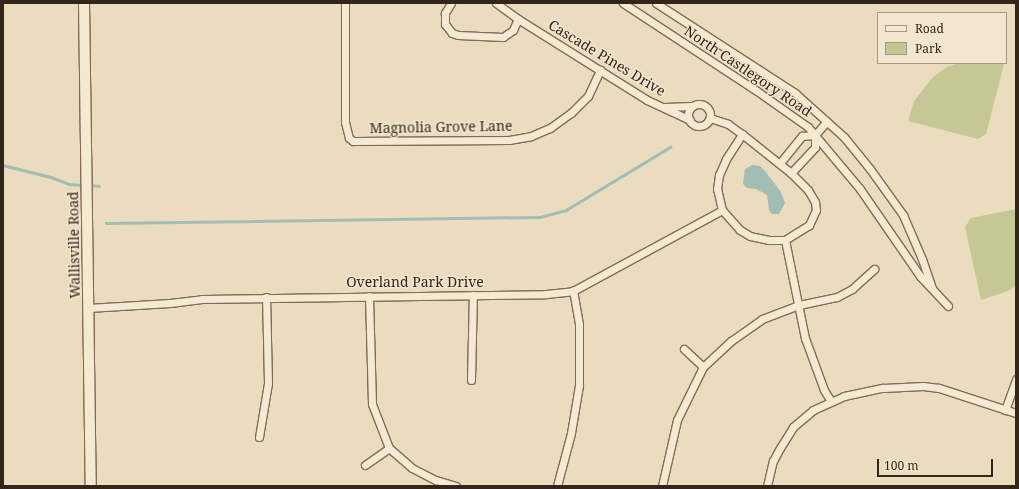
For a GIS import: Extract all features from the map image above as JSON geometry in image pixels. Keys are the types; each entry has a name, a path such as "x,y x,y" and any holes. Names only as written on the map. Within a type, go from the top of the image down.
{"main road":[{"name":"Wallisville Road","path":"84,3 91,486"}],"street":[{"name":"Magnolia Grove Lane","path":"345,3 345,122 349,138 353,141 483,141 509,140 531,136 550,128 571,113 588,96 600,70"},
{"path":"451,3 445,13 445,24 452,33 458,35 503,37 513,30 518,19"},
{"name":"Cascade Pines Drive","path":"496,3 518,19 647,100 690,120"},
{"name":"North Castlegory Road","path":"623,3 758,91 808,127 860,189 920,276 948,306"},
{"name":"North Castlegory Road","path":"656,3 795,93 844,137 870,169 903,215 922,259 933,290"},
{"path":"699,104 705,105 710,111 710,118 706,123 700,126 690,120 689,112 692,106 699,104"},
{"name":"Cascade Pines Drive","path":"664,108 692,106"},
{"path":"710,118 728,124 742,134 780,163 812,196 815,202 816,210 810,225 785,240 769,240 750,236 740,230 722,210 718,189 719,175 726,159 742,134"},
{"path":"791,173 815,147 815,135 827,122"},
{"path":"780,163 802,136 815,135"},
{"name":"Overland Park Drive","path":"88,308 170,303 202,299 546,294 573,291 722,210"},
{"path":"785,240 805,338 824,390 831,401"},
{"path":"662,486 677,420 703,367 730,341 762,319 799,305 837,297 852,289 874,269"},
{"path":"557,486 571,433 579,385 579,324 573,291"},
{"path":"471,380 473,295"},
{"path":"369,296 372,404 389,448 412,468 436,480 456,486"},
{"path":"259,437 268,383 266,297"},
{"path":"684,350 703,367"},
{"path":"1005,410 1016,379"},
{"path":"767,486 773,461 793,427 813,410 844,396 883,388 923,386 938,388 1016,413"},
{"path":"365,466 389,448"}],"green space":[{"path":"957,64 1004,64 986,134 978,139 908,121 914,101 933,77 947,67"},
{"path":"1016,209 1016,286 1008,291 981,300 965,227 971,218"}],"shaded area":[{"path":"752,165 760,166 781,192 785,203 779,214 772,214 769,210 767,195 756,189 747,188 743,184 745,169"}],"waterway":[{"path":"106,223 540,217 566,210 670,147"},
{"path":"3,165 51,177 69,184 85,185"},
{"path":"90,185 99,186"}]}
